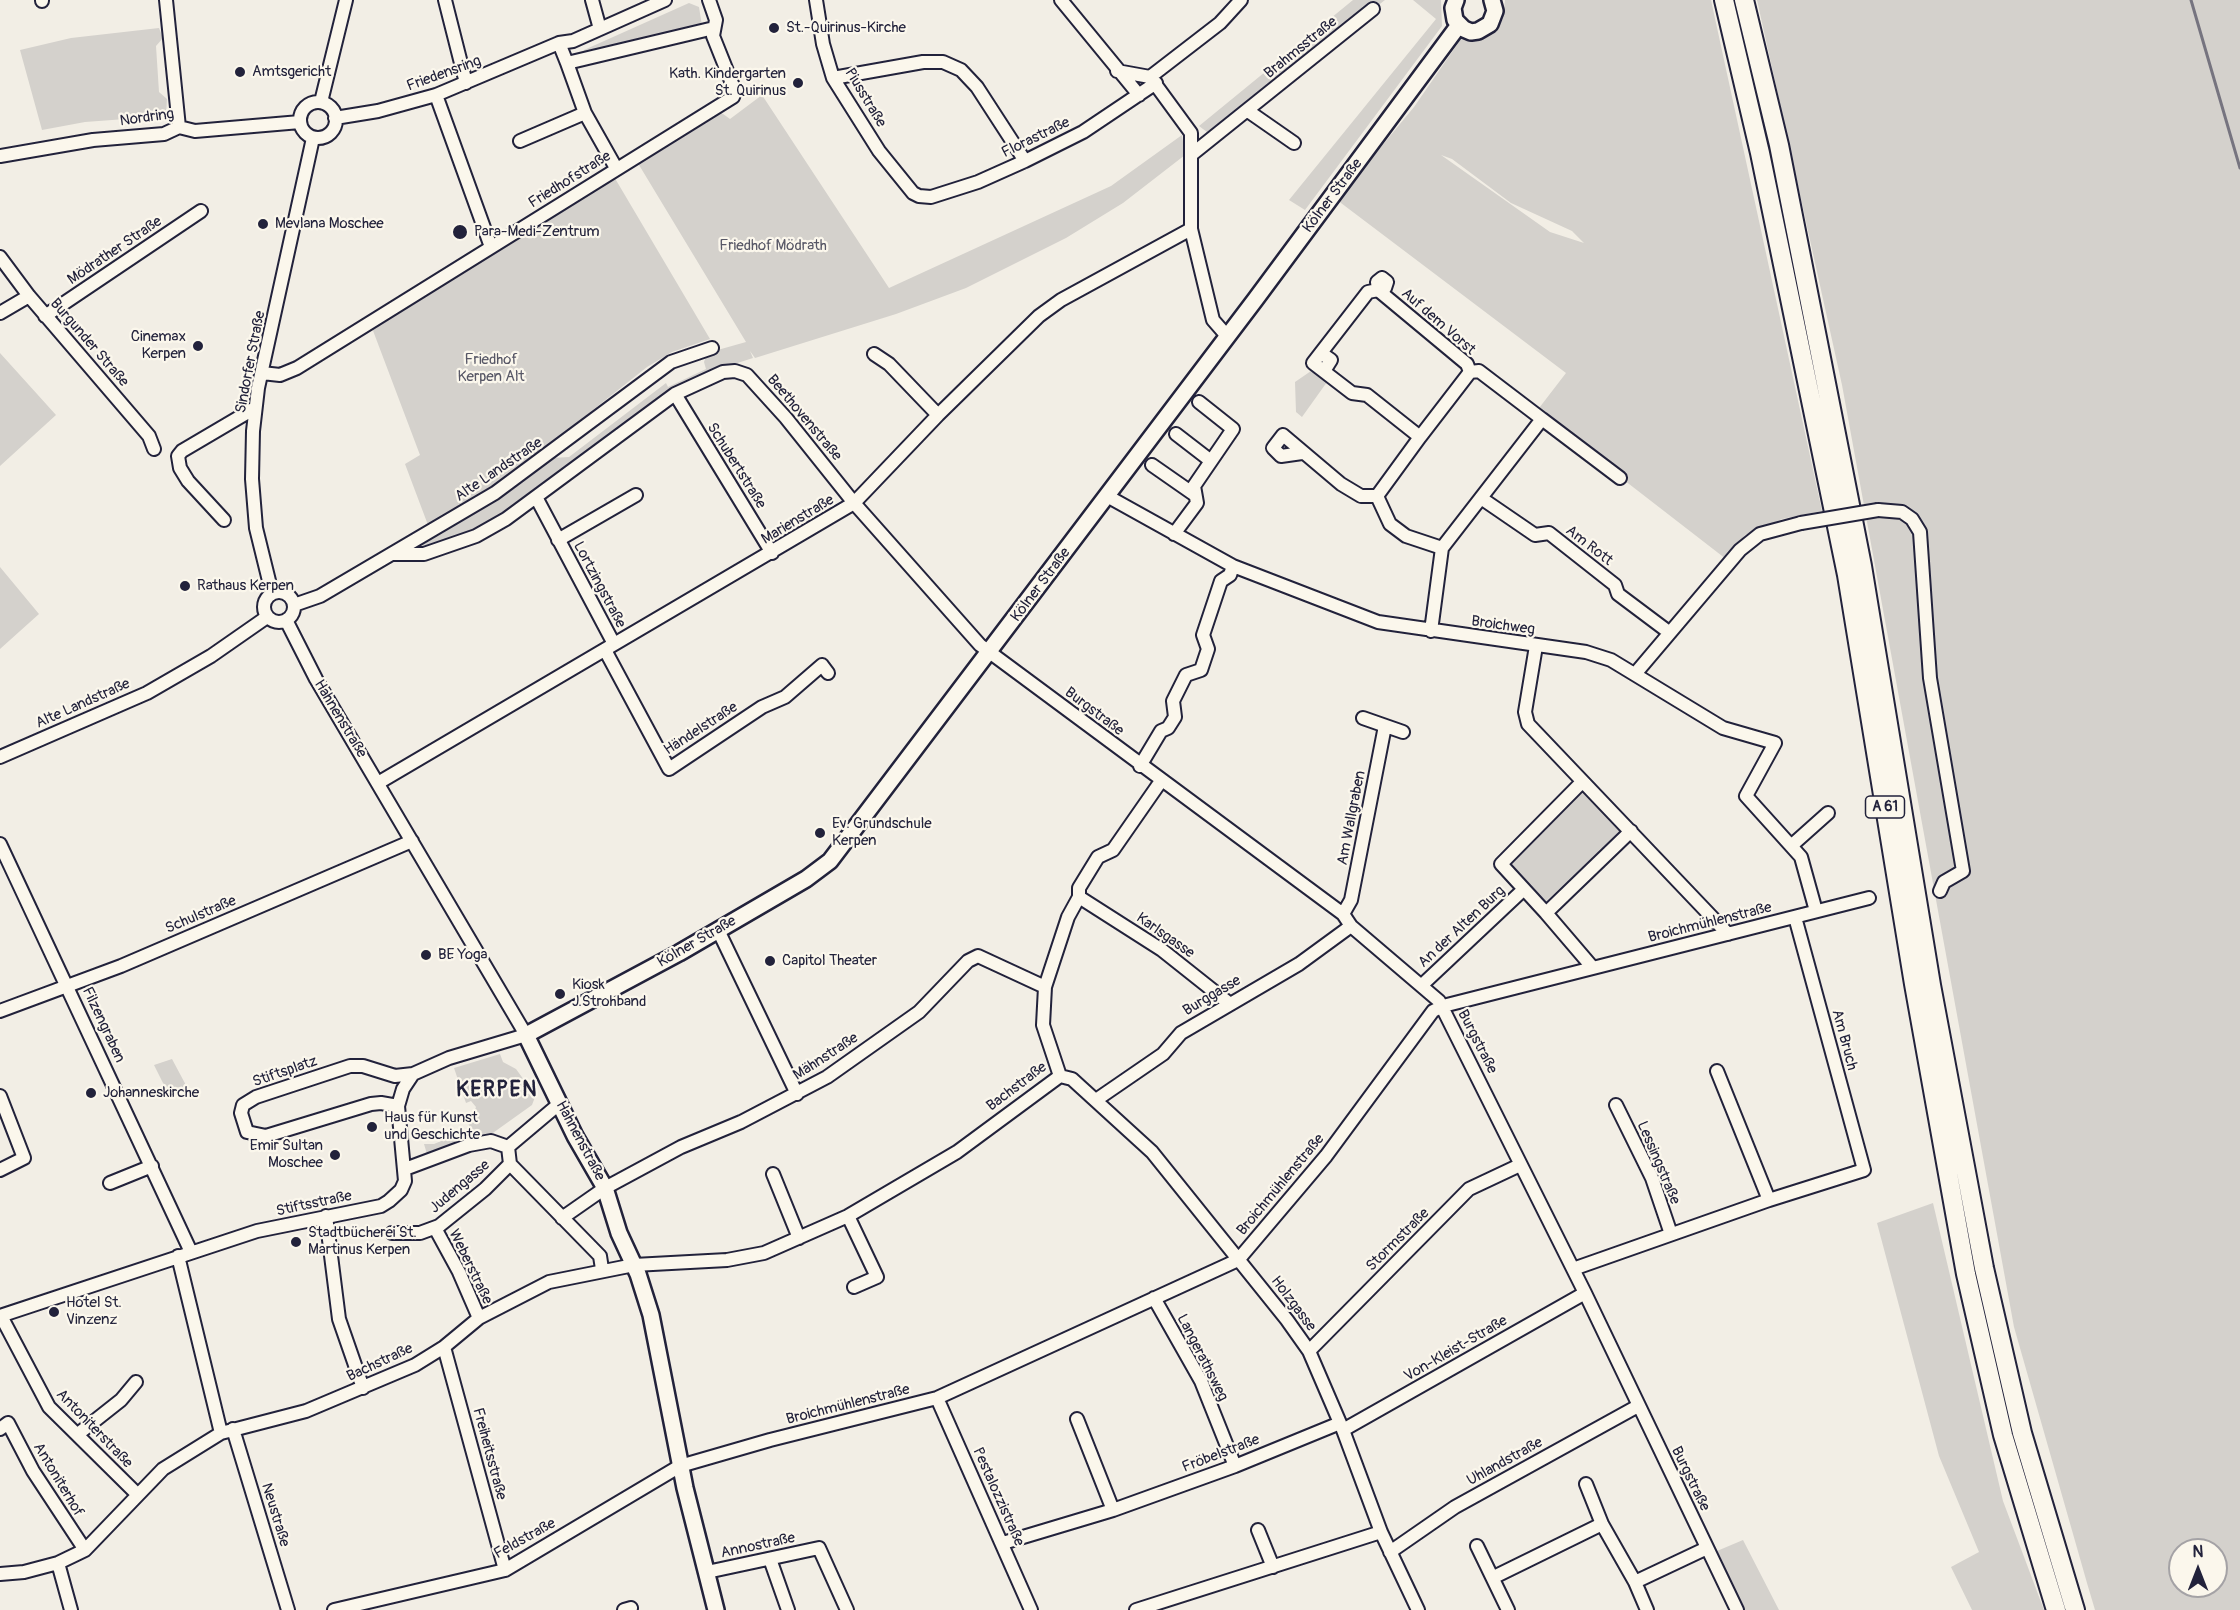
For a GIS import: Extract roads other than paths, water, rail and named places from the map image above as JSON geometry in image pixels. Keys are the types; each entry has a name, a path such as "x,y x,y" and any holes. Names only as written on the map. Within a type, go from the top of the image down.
{"highway":[{"name":"A 61","path":"1724,0 1760,153 1847,575 1916,996 1966,1274 2003,1435 2056,1610"},
{"name":"A 61","path":"1744,0 1779,145 1862,566 1932,985 1984,1268 2022,1434 2074,1610"}],"main road":[{"path":"1456,0 1453,14 1459,25 1471,32 1485,29 1494,18 1492,0"},
{"name":"Kölner Straße","path":"526,1035 718,930 806,879 830,861 875,805 939,714 990,651 1107,496 1459,25"},
{"name":"Hahnenstraße","path":"526,1035 559,1104 604,1188 651,1314 680,1466 716,1610"}],"street":[{"path":"166,0 179,127"},
{"path":"321,102 346,0"},
{"path":"445,0 466,83"},
{"path":"592,0 600,29"},
{"name":"Friedensring","path":"335,118 378,111 436,95 559,43 600,29 665,0"},
{"path":"567,63 714,28 716,20 709,0"},
{"name":"Piusstraße","path":"816,0 823,44 833,78 879,151 913,193 919,196"},
{"path":"1061,0 1139,95"},
{"name":"Florastraße","path":"919,196 931,197 978,182 1083,132 1139,95 1153,80 1220,23 1241,0"},
{"name":"Brahmsstraße","path":"1191,155 1373,9"},
{"name":"Friedhofstraße","path":"261,373 280,375 297,368 733,97 735,90 717,46 714,28"},
{"path":"559,43 585,113 616,168"},
{"path":"833,78 923,62 952,66 961,70 977,87 1025,161"},
{"path":"1117,71 1153,80 1191,133 1191,230 1213,320 1227,336"},
{"path":"436,95 491,247"},
{"path":"321,102 333,110 335,118 334,128 325,137 313,138 307,135 300,122 302,111 310,104 321,102"},
{"path":"1248,111 1294,143"},
{"path":"520,141 585,113"},
{"name":"Nordring","path":"0,156 93,140 164,134 179,127 195,131 300,122"},
{"name":"Sindorfer Straße","path":"272,593 264,569 254,504 252,460 255,408 313,138"},
{"name":"Mödrather Straße","path":"45,316 201,211"},
{"name":"Marienstraße","path":"378,783 854,503 938,415 1039,316 1061,300 1191,230"},
{"name":"Burgunder Straße","path":"0,257 45,316 149,436 154,449"},
{"name":"Auf dem Vorst","path":"1377,496 1470,372 1467,364 1378,290 1368,292 1313,363 1352,393 1367,395 1420,437"},
{"path":"0,313 29,296"},
{"name":"Alte Landstraße","path":"294,605 320,596 393,555 535,465 671,362 712,348"},
{"path":"874,354 889,364 938,415"},
{"name":"Beethovenstraße","path":"393,555 424,555 476,536 536,498 675,394 723,372 735,371 747,375 786,418 854,503 966,629 990,651"},
{"path":"1470,372 1479,372 1620,478"},
{"name":"Schubertstraße","path":"675,394 772,553"},
{"path":"1174,534 1197,503 1194,486 1233,429 1199,402"},
{"path":"224,520 188,481 180,468 178,456 182,451 255,408"},
{"path":"1431,631 1442,548 1542,419"},
{"path":"1176,434 1212,460"},
{"path":"1302,453 1341,484 1361,496 1377,496 1390,524 1407,536 1442,548"},
{"path":"1152,465 1195,495"},
{"name":"Lortzingstraße","path":"558,540 636,495"},
{"name":"Broichweg","path":"1107,496 1233,566 1378,622 1586,652 1611,660 1724,728 1775,743 1746,796 1801,857 1816,911"},
{"name":"Lortzingstraße","path":"536,498 609,647"},
{"name":"Am Rott","path":"1481,498 1534,535 1549,533 1615,585 1618,594 1670,633"},
{"path":"1635,674 1740,550 1760,534 1801,523 1878,510 1902,512 1911,519 1920,532 1930,678 1963,871 1944,882 1940,891"},
{"path":"1140,766 1161,731 1168,728 1175,717 1173,701 1186,675 1201,670 1208,649 1203,635 1221,581 1230,575 1233,566"},
{"path":"272,593 286,593 294,605 292,614 286,620 274,621 267,617 264,603 272,593"},
{"name":"Alte Landstraße","path":"0,757 147,693 211,656 267,617"},
{"name":"Hahnenstraße","path":"286,620 316,679 526,1035"},
{"path":"1536,646 1525,712 1528,724 1728,934"},
{"name":"Händelstraße","path":"609,647 669,769 762,707 785,697 822,665 828,673"},
{"name":"Burgstraße","path":"990,651 1140,766 1343,914 1351,926 1422,985 1443,1006 1585,1293 1737,1610"},
{"path":"1364,718 1403,732"},
{"name":"Am Wallgraben","path":"1343,914 1351,900 1385,726"},
{"name":"Bachstraße","path":"0,1574 24,1572 58,1563 85,1550 163,1469 227,1432 306,1411 415,1365 444,1347 479,1318 549,1282 602,1269 727,1260 764,1253 848,1216 957,1152 1060,1076 1043,1024 1045,987 1068,917 1079,897 1079,888 1098,857 1113,850 1161,781"},
{"name":"An der Alten Burg","path":"1582,782 1501,864 1593,968"},
{"path":"1791,846 1828,813"},
{"path":"1546,914 1631,831"},
{"name":"Schulstraße","path":"0,1011 121,966 412,841"},
{"name":"Filzengraben","path":"0,844 68,985 191,1252"},
{"name":"An der Alten Burg","path":"1422,985 1523,890"},
{"name":"Karlsgasse","path":"1079,897 1162,950 1230,1004"},
{"name":"Broichmühlenstraße","path":"680,1466 770,1440 937,1398 1238,1260 1326,1156 1432,1011 1443,1006 1869,898"},
{"name":"Am Bruch","path":"1769,1200 1864,1170 1795,917"},
{"name":"Burggasse","path":"1096,1100 1163,1054 1181,1033 1299,964 1351,926"},
{"path":"718,930 797,1094"},
{"name":"Mähnstraße","path":"562,1218 604,1188 681,1147 797,1094 827,1077 919,1012 968,961 978,956 1045,987"},
{"path":"413,1074 449,1058 526,1035"},
{"name":"Stiftsplatz","path":"398,1106 371,1104 266,1136 248,1132 241,1113 243,1105 256,1097 350,1066 363,1066 395,1076 413,1074"},
{"path":"1573,1269 1769,1200 1717,1071"},
{"name":"Stiftsstraße","path":"1,1316 178,1256 257,1232 381,1206 389,1202 403,1186 405,1168 398,1106 403,1089 413,1074"},
{"name":"Holzgasse","path":"1060,1076 1072,1079 1152,1152 1287,1320 1309,1351 1381,1532 1418,1610"},
{"path":"0,1096 24,1158 0,1170"},
{"path":"508,1147 559,1104"},
{"name":"Lessingstraße","path":"1616,1105 1652,1178 1671,1234"},
{"path":"405,1168 469,1145 491,1141 508,1147"},
{"path":"508,1147 510,1164 600,1256 602,1269"},
{"name":"Judengasse","path":"392,1233 420,1233 435,1228 485,1189 510,1164"},
{"name":"Stormstraße","path":"1309,1351 1469,1189 1520,1165"},
{"path":"110,1183 152,1166"},
{"path":"773,1174 799,1238"},
{"path":"326,1216 339,1319 363,1388"},
{"path":"848,1216 877,1277 854,1287"},
{"name":"Weberstraße","path":"435,1228 459,1272 479,1318"},
{"name":"Neustraße","path":"178,1256 227,1432 288,1610"},
{"name":"Von-Kleist-Straße","path":"1341,1427 1585,1293"},
{"name":"Langerathsweg","path":"1154,1298 1201,1382 1235,1466"},
{"name":"Antoniterstraße","path":"1,1316 43,1398 138,1495"},
{"name":"Freiheitsstraße","path":"444,1347 505,1570"},
{"path":"78,1434 121,1400 136,1382"},
{"name":"Pestalozzistraße","path":"937,1398 1031,1610"},
{"name":"Uhlandstraße","path":"1390,1552 1455,1508 1638,1406"},
{"path":"1077,1419 1113,1510"},
{"name":"Antoniterhof","path":"4,1426 85,1550"},
{"name":"Fröbelstraße","path":"1003,1543 1113,1510 1341,1427"},
{"name":"Feldstraße","path":"334,1610 505,1570 680,1466"},
{"path":"1586,1484 1602,1524 1635,1582 1647,1610"},
{"path":"1494,1577 1602,1524"},
{"path":"1258,1530 1273,1567"},
{"path":"1136,1610 1153,1607 1381,1532"},
{"path":"1477,1546 1508,1610"},
{"name":"Annostraße","path":"706,1572 819,1548 847,1610"},
{"path":"1635,1582 1707,1548"},
{"path":"770,1559 788,1610"},
{"path":"58,1563 71,1610"}],"waterway":[{"path":"2191,0 2240,168"}],"place":[{"name":"St.-Quirinus-Kirche","path":"774,28"},
{"name":"Amtsgericht","path":"240,72"},
{"name":"Kath. Kindergarten St. Quirinus","path":"798,83"},
{"name":"Mevlana Moschee","path":"263,224"},
{"name":"Para-Medi-Zentrum","path":"460,232"},
{"name":"Cinemax Kerpen","path":"198,346"},
{"name":"Rathaus Kerpen","path":"185,586"},
{"name":"Ev. Grundschule Kerpen","path":"820,833"},
{"name":"BE Yoga","path":"426,955"},
{"name":"Capitol Theater","path":"770,961"},
{"name":"Kiosk J.Strohband","path":"560,994"},
{"name":"Johanneskirche","path":"91,1093"},
{"name":"Haus für Kunst und Geschichte","path":"372,1127"},
{"name":"Emir Sultan Moschee","path":"335,1155"},
{"name":"Stadtbücherei St. Martinus Kerpen","path":"296,1242"},
{"name":"Hotel St. Vinzenz","path":"54,1312"}],"district":[{"name":"KERPEN","path":"497,1091"}],"park label":[{"name":"Friedhof Mödrath","path":"773,246"},
{"name":"Friedhof Kerpen Alt","path":"491,368"}]}
